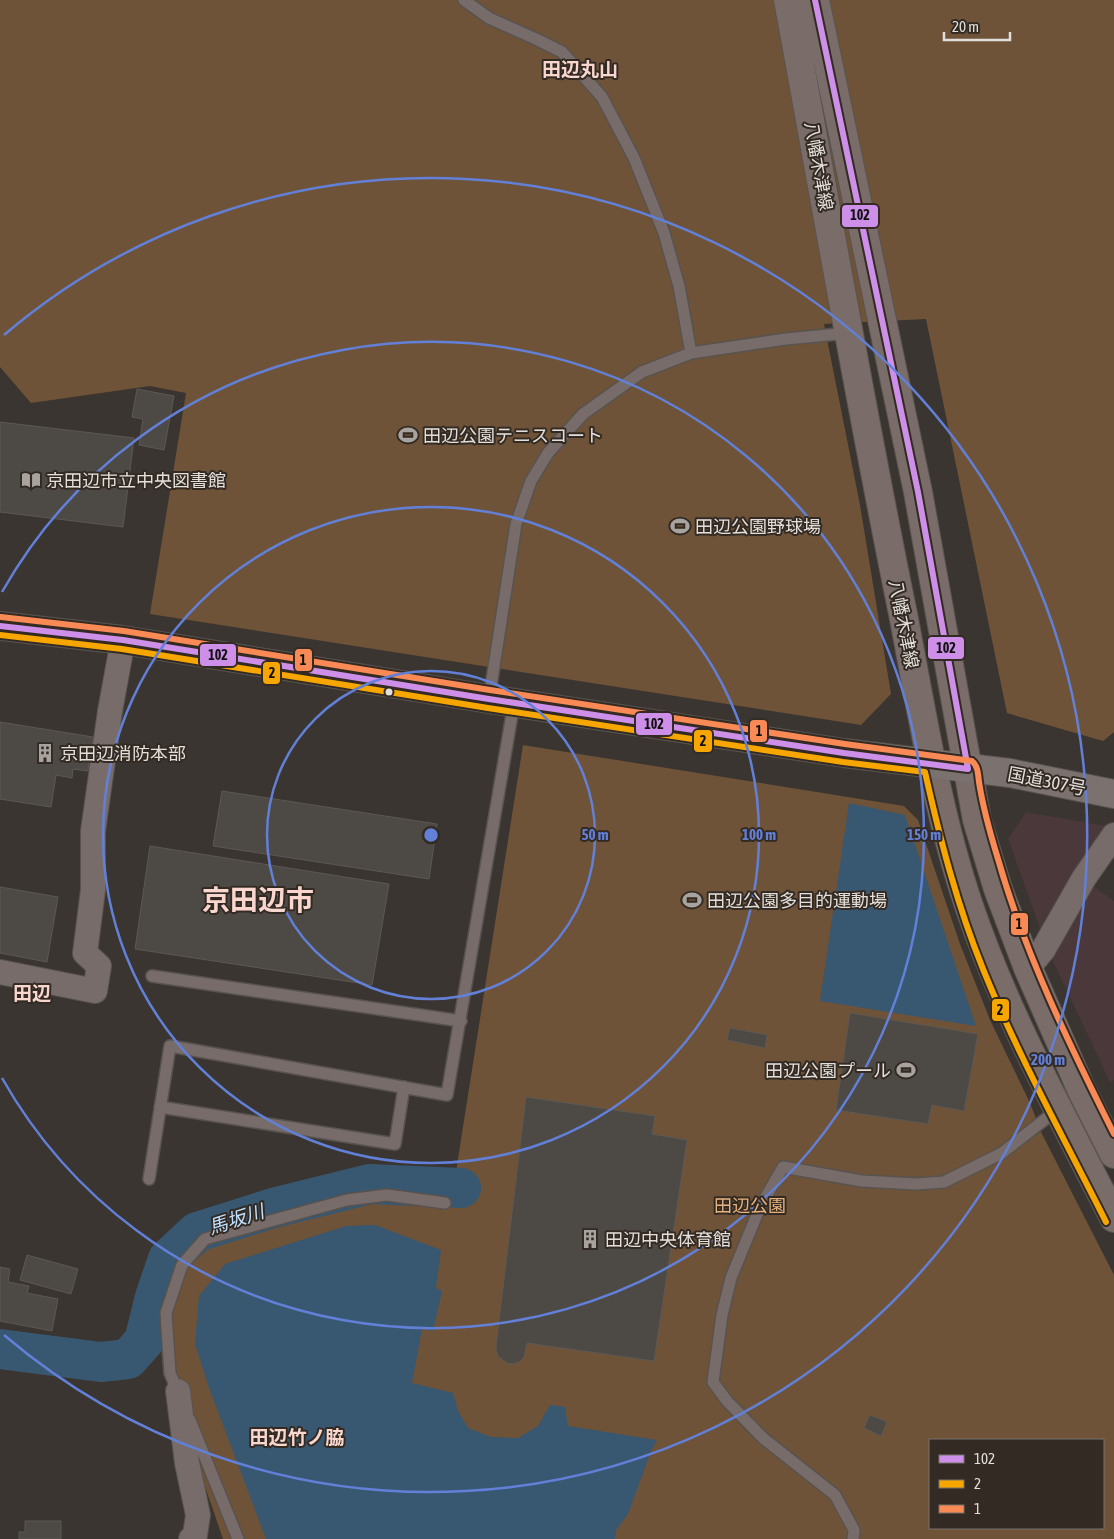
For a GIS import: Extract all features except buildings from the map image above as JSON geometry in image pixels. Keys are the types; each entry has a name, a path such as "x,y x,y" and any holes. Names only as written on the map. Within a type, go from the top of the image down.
{"highway":[{"name":"国道307号","path":"0,626 123,640 501,701 844,753 1010,773 1114,794"}],"main road":[{"name":"八幡木津線","path":"788,0 879,500 932,764 952,847 968,903 991,966 1029,1050 1114,1218"},
{"name":"八幡木津線","path":"816,0 918,492 978,820 998,889 1028,968 1083,1093 1114,1154"}],"street":[{"path":"0,972 95,991 99,966 85,953 93,890 93,831 110,711 123,640"},
{"path":"1028,968 1043,950 1084,878 1114,835"},
{"path":"178,1392 187,1462 198,1515 194,1535 191,1539"}],"lane":[{"path":"464,0 489,18 562,52 602,97 634,158 664,232 679,286 691,354"},
{"path":"149,1180 170,1046 447,1095 461,1021 501,701 516,524 531,481 548,453 583,414 642,372 691,354 786,339 849,333"},
{"path":"152,976 461,1021"},
{"path":"160,1107 395,1144 404,1087"},
{"path":"853,1539 854,1530 835,1495 764,1438 727,1401 713,1382 722,1316 731,1278 760,1207 783,1167 862,1181 916,1184 944,1182 1002,1153 1059,1108"},
{"path":"238,1539 170,1372 166,1313 182,1265 205,1239 347,1200 388,1195 445,1203"}],"shaded area":[{"path":"1026,812 1106,826 1073,872 1114,901 1114,1080 1110,1082 1049,953 1008,839"}],"green space":[{"path":"0,0 1114,0 1114,732 1103,741 1007,713 926,319 824,324 860,505 891,694 861,725 150,614 186,393 150,386 31,403 0,367"},
{"name":"田辺公園","path":"523,745 904,806 918,820 960,944 990,1020 1030,1103 1042,1134 1114,1275 1114,1539 223,1539 188,1437 170,1392 162,1360 160,1309 175,1263 204,1235 387,1190 452,1197"}],"water":[{"path":"849,803 905,815 976,1026 820,1001"},
{"path":"375,1225 441,1250 436,1288 442,1291 433,1331 422,1329 412,1383 453,1393 458,1411 468,1428 491,1437 518,1438 538,1426 550,1405 565,1407 568,1426 657,1440 651,1451 628,1514 616,1530 615,1539 266,1539 208,1385 195,1344 199,1296 225,1264 346,1226"}],"waterway":[{"name":"馬坂川","path":"0,1349 101,1362 128,1359 144,1341 155,1297 168,1259 197,1232 273,1208 370,1184 461,1188"}],"transit line":[{"name":"102","path":"0,626 123,640 489,699 844,753 968,769 918,492 815,0"},
{"name":"1","path":"1,617 124,631 490,690 845,744 972,761 977,770 992,840 1021,930 1065,1033 1114,1134"},
{"name":"2","path":"0,635 122,649 488,708 843,762 925,772 950,872 965,921 983,969 1026,1065 1106,1222"}],"place":[{"name":"田辺公園テニスコート","path":"408,435"},
{"name":"京田辺市立中央図書館","path":"31,480"},
{"name":"田辺公園野球場","path":"680,526"},
{"name":"京田辺消防本部","path":"45,753"},
{"name":"田辺公園多目的運動場","path":"692,900"},
{"name":"田辺公園プール","path":"906,1070"},
{"name":"田辺中央体育館","path":"590,1239"}],"district":[{"name":"田辺丸山","path":"580,69"},
{"name":"京田辺市","path":"258,900"},
{"name":"田辺","path":"32,993"},
{"name":"田辺竹ノ脇","path":"297,1437"}]}
